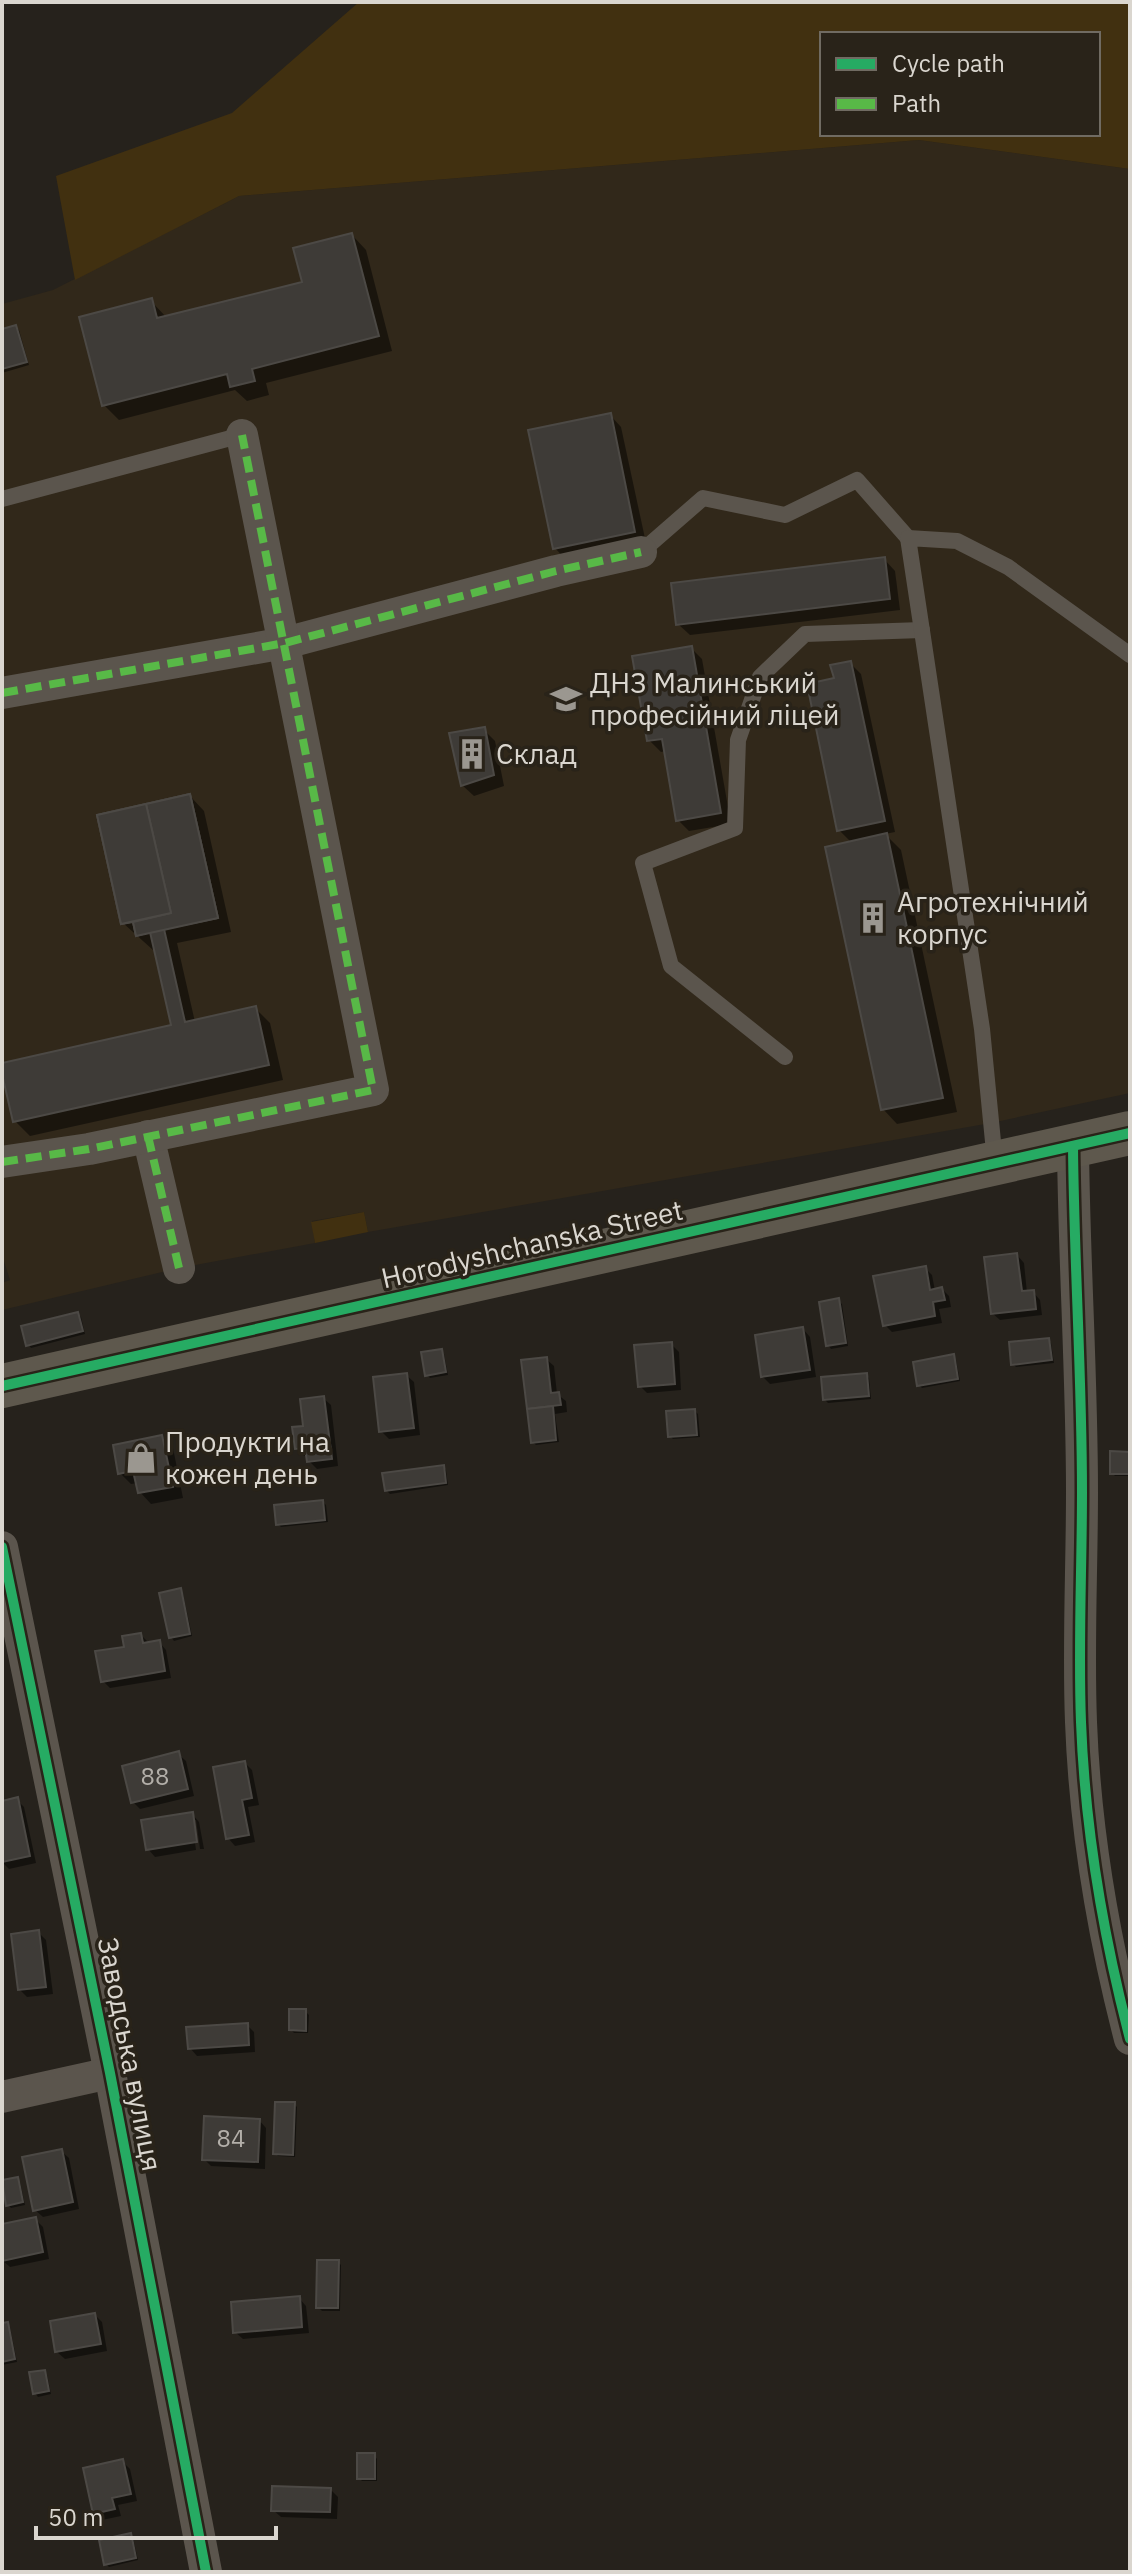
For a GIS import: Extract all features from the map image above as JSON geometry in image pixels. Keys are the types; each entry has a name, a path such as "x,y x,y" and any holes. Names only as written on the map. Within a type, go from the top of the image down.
{"street":[{"path":"2,1162 89,1149 373,1090 242,435"},
{"path":"2,693 285,643 556,571 641,552"},
{"name":"Horodyshchanska Street","path":"2,1386 1130,1133"},
{"path":"148,1136 179,1268"},
{"path":"1073,1146 1082,1493 1079,1620 1081,1725 1099,1902 1111,1968 1130,2039"},
{"name":"Заводська вулиця","path":"2,1547 110,2073 206,2572"},
{"path":"2,2097 110,2073"}],"lane":[{"path":"2,499 242,435"},
{"path":"641,552 703,498 785,515 857,480 908,538 982,1029 995,1164"},
{"path":"908,538 957,541 1008,567 1130,655"},
{"path":"785,1057 671,966 643,863 735,828 738,740 760,677 805,634 922,630"}],"shaded area":[{"path":"359,2 1130,2 1130,169 919,140 239,196 75,280 56,176 232,113"},
{"name":"ДНЗ Малинський професійний ліцей","path":"919,140 1130,169 1130,1093 991,1123 368,1232 364,1212 312,1221 315,1243 179,1268 2,1310 2,1283 10,1280 2,1255 2,304 53,290 239,196"},
{"path":"364,1212 368,1232 315,1243 311,1222"}],"building":[{"path":"352,233 379,336 252,369 255,381 230,387 227,374 102,406 79,317 152,298 157,318 302,282 293,248"},
{"path":"16,325 27,362 2,369 2,329"},
{"path":"611,413 635,532 553,549 528,430"},
{"path":"885,557 890,599 676,625 671,583"},
{"path":"692,646 721,813 676,821 662,739 647,741 632,656"},
{"path":"851,661 885,821 837,831 807,684 834,678 830,665"},
{"name":"Склад","path":"485,727 494,775 461,786 449,733"},
{"path":"190,794 218,918 164,929 185,1022 256,1006 269,1065 13,1122 2,1063 171,1025 150,932 136,936 133,922 121,924 97,815"},
{"path":"190,794 218,918 136,936 133,922 171,913 146,804"},
{"path":"146,804 171,913 121,924 97,815"},
{"name":"Агротехнічний корпус","path":"887,833 943,1098 881,1110 825,847"},
{"path":"1017,1253 1022,1291 1034,1290 1036,1309 991,1314 984,1257"},
{"path":"926,1266 930,1290 942,1287 945,1300 933,1302 935,1316 883,1326 873,1276"},
{"path":"839,1298 846,1343 826,1346 819,1302"},
{"path":"78,1312 83,1331 26,1346 21,1326"},
{"path":"803,1327 810,1370 761,1377 755,1335"},
{"path":"1049,1338 1052,1360 1011,1365 1009,1342"},
{"path":"672,1342 675,1384 638,1387 634,1345"},
{"path":"442,1349 446,1372 425,1376 421,1352"},
{"path":"954,1354 958,1379 917,1386 913,1362"},
{"path":"547,1357 551,1393 559,1392 561,1405 527,1409 521,1360"},
{"path":"407,1373 414,1428 379,1432 373,1377"},
{"path":"867,1373 869,1396 823,1400 821,1377"},
{"path":"324,1396 332,1459 307,1462 305,1448 295,1449 292,1427 303,1426 300,1399"},
{"path":"553,1406 556,1440 531,1443 527,1409"},
{"path":"695,1409 697,1435 668,1437 666,1411"},
{"name":"Продукти на кожен день","path":"162,1435 173,1487 138,1493 133,1471 118,1474 113,1445"},
{"path":"1110,1451 1130,1452 1130,1474 1110,1474"},
{"path":"444,1465 446,1483 385,1491 382,1473"},
{"path":"323,1500 325,1520 276,1525 274,1505"},
{"path":"181,1588 190,1634 169,1638 159,1593"},
{"path":"141,1633 143,1643 160,1640 165,1671 101,1682 95,1651 124,1647 122,1636"},
{"path":"179,1751 188,1789 131,1803 122,1766"},
{"path":"245,1761 252,1798 242,1800 249,1835 226,1839 213,1767"},
{"path":"18,1797 30,1856 2,1862 2,1801"},
{"path":"193,1812 197,1842 146,1850 141,1820"},
{"path":"39,1930 46,1987 18,1990 11,1934"},
{"path":"289,2009 306,2009 306,2031 289,2030"},
{"path":"248,2023 249,2045 188,2049 186,2027"},
{"path":"275,2102 295,2102 293,2155 273,2154"},
{"path":"204,2116 260,2119 258,2162 202,2160"},
{"path":"62,2149 73,2202 33,2211 22,2157"},
{"path":"18,2177 23,2202 6,2206 2,2180"},
{"path":"36,2217 43,2252 2,2261 2,2224"},
{"path":"317,2260 339,2260 338,2308 316,2308"},
{"path":"300,2296 302,2327 233,2333 231,2302"},
{"path":"95,2313 101,2344 55,2352 50,2321"},
{"path":"8,2322 15,2359 2,2362 2,2323"},
{"path":"45,2370 49,2391 33,2394 29,2372"},
{"path":"357,2453 375,2453 375,2479 357,2479"},
{"path":"123,2459 131,2494 112,2498 115,2509 93,2514 83,2468"},
{"path":"272,2486 331,2488 330,2512 271,2511"},
{"path":"131,2533 136,2558 104,2565 99,2540"}],"marked path":[{"path":"2,1162 89,1149 373,1090 242,435"},
{"path":"2,693 285,643 556,571 641,552"},
{"path":"148,1136 179,1268"}],"cycle path":[{"path":"2,1386 1130,1133"},
{"path":"1073,1146 1082,1449 1080,1664 1083,1762 1097,1882 1130,2039"},
{"path":"2,1547 110,2073 206,2572"}],"place":[{"name":"ДНЗ Малинський професійний ліцей","path":"566,699"},
{"name":"Склад","path":"472,754"},
{"name":"Агротехнічний корпус","path":"873,918"},
{"name":"Продукти на кожен день","path":"141,1458"}]}
